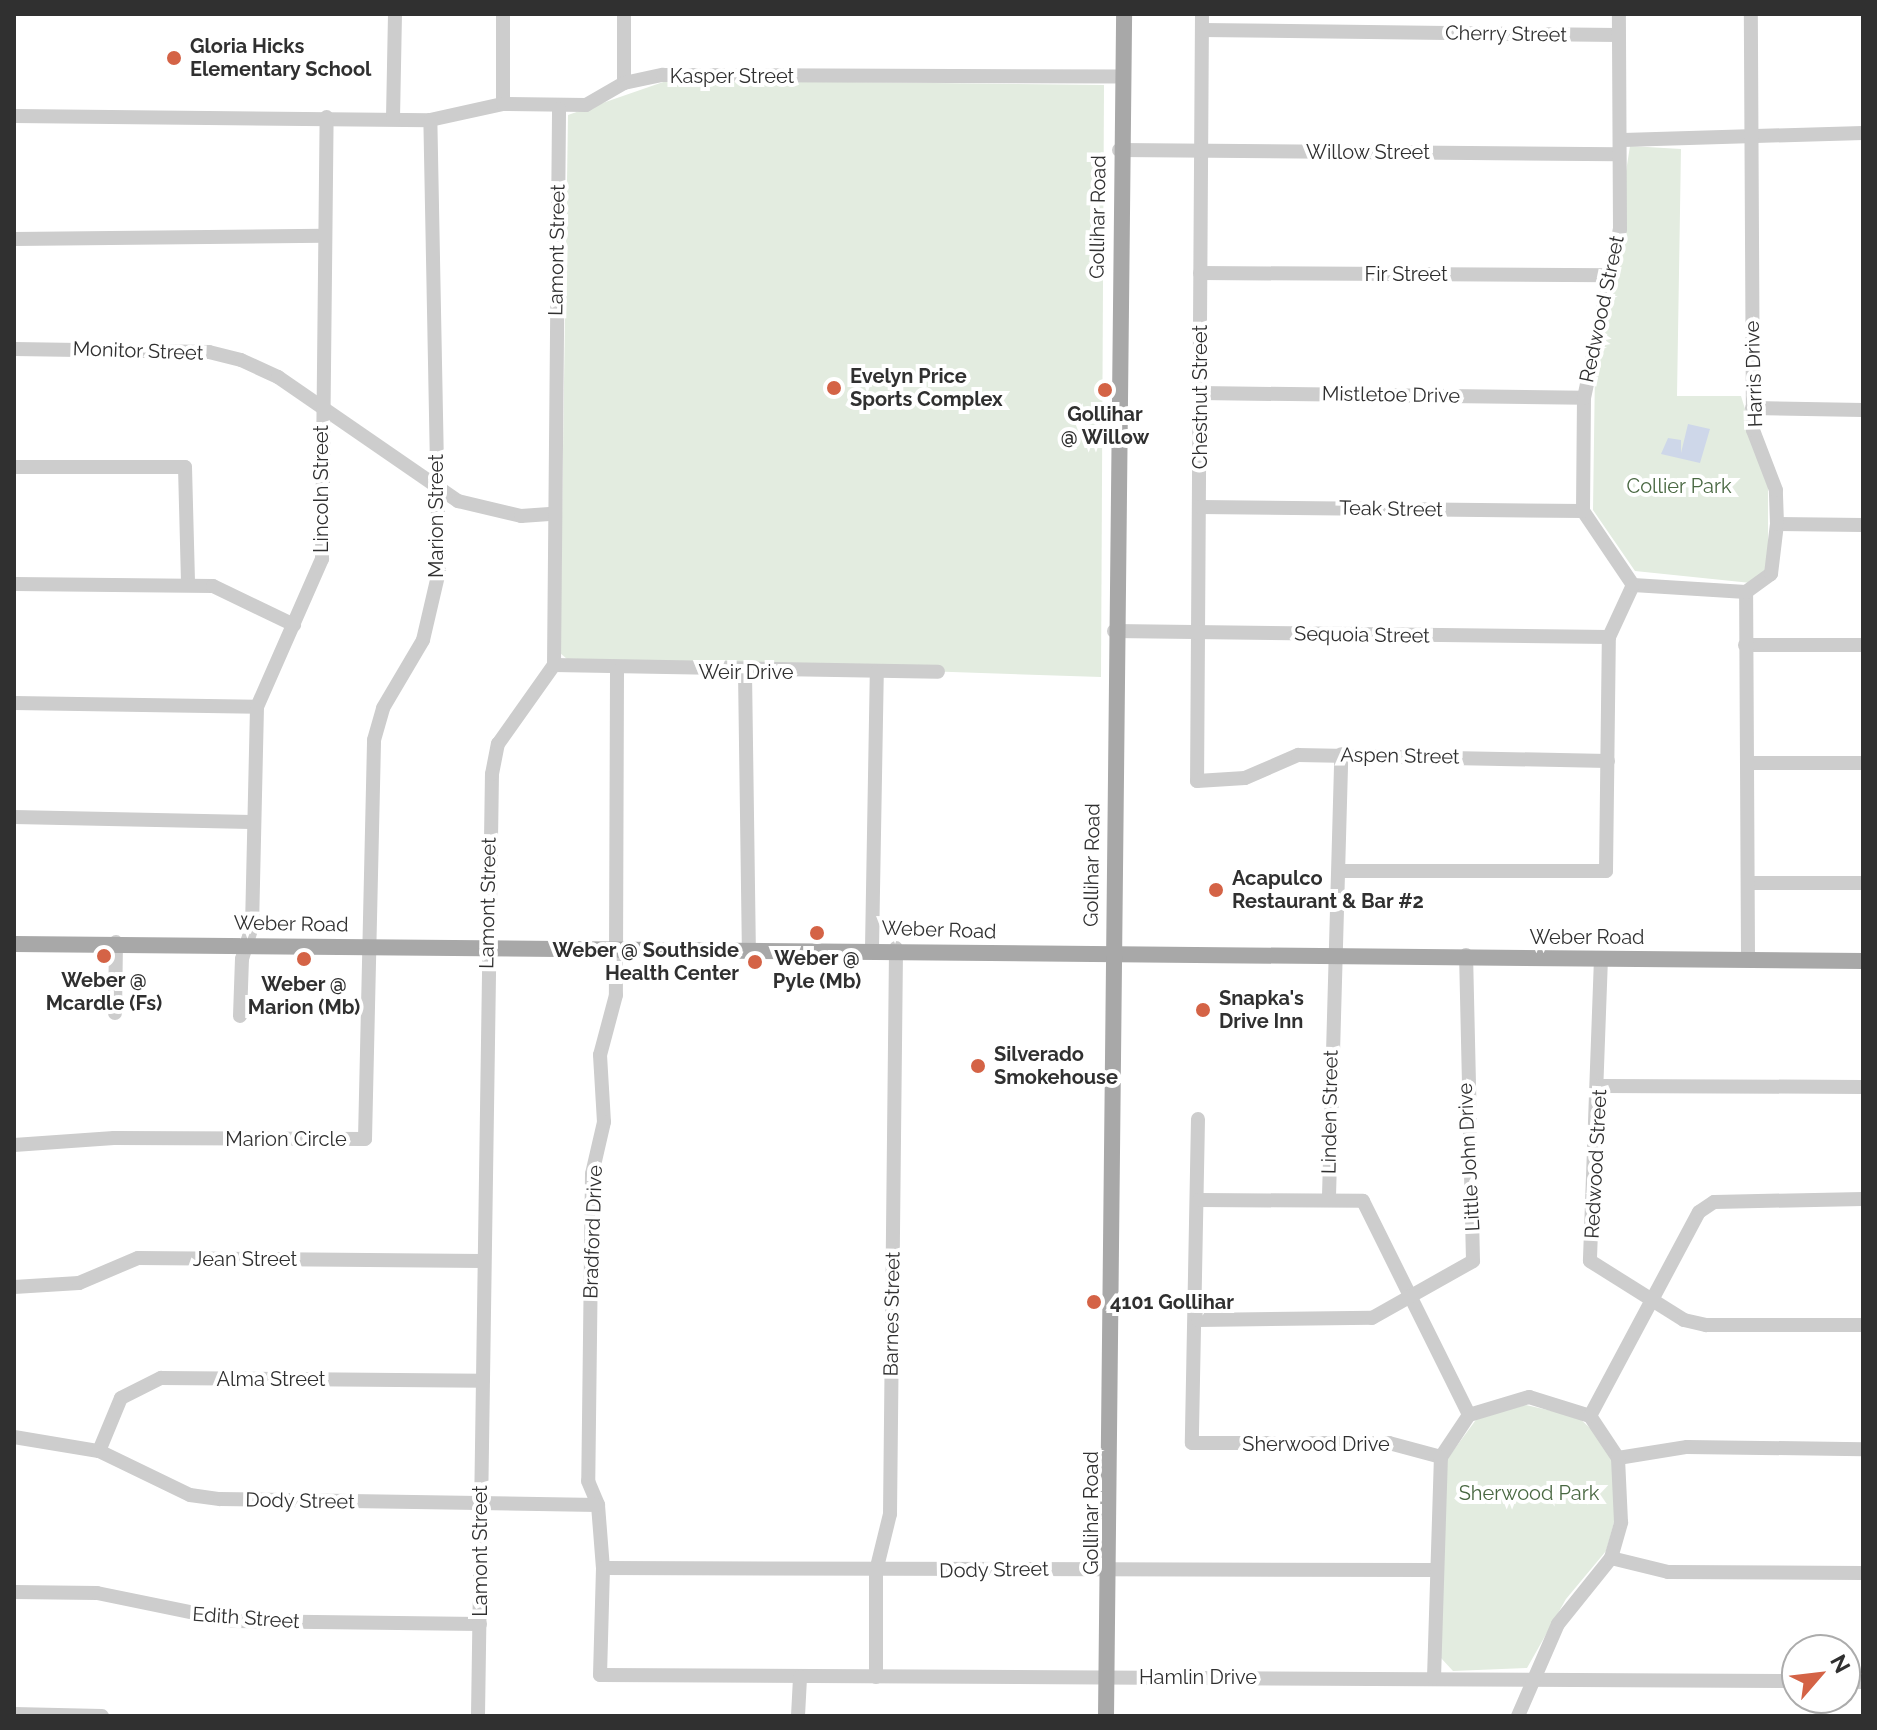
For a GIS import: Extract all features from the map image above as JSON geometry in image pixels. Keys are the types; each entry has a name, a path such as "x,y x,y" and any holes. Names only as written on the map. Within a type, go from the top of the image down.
{"main road":[{"name":"Gollihar Road","path":"1106,1716 1111,1568 1111,954 1119,150 1124,14"},
{"name":"Weber Road","path":"14,944 248,943 749,950 896,948 1111,954 1334,952 1601,958 1748,956 1863,961"}],"street":[{"path":"393,118 395,14"},
{"path":"503,14 503,104"},
{"path":"624,14 624,83"},
{"name":"Chestnut Street","path":"1197,781 1202,14"},
{"name":"Redwood Street","path":"1583,511 1584,398 1620,229 1617,154 1623,140 1619,14"},
{"name":"Harris Drive","path":"1746,592 1771,574 1777,524 1776,490 1752,408 1751,14"},
{"name":"Cherry Street","path":"1202,30 1618,35"},
{"name":"Kasper Street","path":"14,116 430,120 503,104 559,109 612,95 624,83 663,75 1123,77"},
{"name":"Lamont Street","path":"478,1716 487,946 498,744 554,665 559,109"},
{"name":"Lincoln Street","path":"240,1016 248,943 257,707 274,654 294,625 322,559 321,407 327,117"},
{"name":"Marion Street","path":"367,946 374,740 432,612 439,571 430,120"},
{"path":"1623,140 1863,133"},
{"name":"Willow Street","path":"1119,150 1617,154"},
{"path":"14,239 323,236"},
{"name":"Fir Street","path":"1200,273 1611,275"},
{"name":"Monitor Street","path":"14,349 209,352 278,377 458,501 488,509 553,514"},
{"name":"Mistletoe Drive","path":"1199,393 1584,398"},
{"path":"1752,408 1863,410"},
{"path":"14,467 185,467 188,583"},
{"name":"Teak Street","path":"1200,507 1583,511"},
{"path":"1583,511 1633,585"},
{"path":"1777,524 1863,525"},
{"path":"14,584 188,583 241,596 294,625"},
{"path":"1633,585 1746,592 1750,763 1748,956"},
{"path":"1342,871 1606,871 1609,637 1633,585"},
{"name":"Sequoia Street","path":"1114,631 1609,637"},
{"path":"1745,645 1863,645"},
{"name":"Weir Drive","path":"554,665 617,671 938,672"},
{"name":"Bradford Drive","path":"600,1675 603,1568 598,1505 588,1481 592,1174 604,1122 600,1055 616,995 617,671"},
{"path":"745,672 749,950"},
{"path":"872,948 877,672"},
{"path":"14,703 257,707"},
{"name":"Linden Street","path":"1341,754 1342,871 1334,952 1329,1196 1363,1201 1469,1415"},
{"name":"Aspen Street","path":"1197,781 1245,778 1298,755 1608,761"},
{"path":"1750,763 1863,763"},
{"path":"14,817 251,822"},
{"path":"1748,883 1863,883"},
{"path":"115,1013 116,942"},
{"name":"Marion Circle","path":"14,1145 114,1138 365,1139 367,946"},
{"name":"Barnes Street","path":"876,1677 876,1571 890,1514 896,948"},
{"name":"Little John Drive","path":"1198,1320 1344,1323 1372,1318 1473,1261 1466,955"},
{"name":"Redwood Street","path":"1601,958 1600,1086 1590,1261 1652,1299"},
{"path":"1600,1086 1863,1087"},
{"path":"1198,1119 1198,1320"},
{"path":"1199,1200 1329,1196"},
{"path":"1590,1416 1699,1212 1714,1202 1863,1199"},
{"name":"Jean Street","path":"14,1287 79,1283 138,1258 482,1261"},
{"path":"1652,1299 1706,1325 1863,1325"},
{"name":"Sherwood Drive","path":"1198,1320 1192,1443 1389,1443 1441,1457"},
{"name":"Alma Street","path":"99,1451 121,1398 161,1378 483,1381"},
{"path":"1434,1678 1434,1570 1441,1457 1469,1415 1529,1397 1590,1416 1618,1458 1621,1522 1611,1558 1558,1624 1531,1680 1518,1716"},
{"name":"Dody Street","path":"14,1437 99,1451 190,1495 220,1499 598,1505"},
{"path":"1618,1458 1687,1447 1863,1449"},
{"path":"1611,1558 1668,1572 1863,1573"},
{"name":"Dody Street","path":"603,1568 1434,1570"},
{"name":"Edith Street","path":"14,1592 97,1593 233,1621 480,1624"},
{"name":"Hamlin Drive","path":"600,1675 1781,1681"},
{"path":"798,1716 800,1677"},
{"path":"14,1714 102,1716"}],"green space":[{"name":"Evelyn Price Sports Complex","path":"669,80 1104,85 1101,677 567,659 560,653 568,115"},
{"name":"Collier Park","path":"1630,146 1681,149 1677,396 1741,396 1768,484 1768,570 1751,583 1635,571 1593,510 1595,370"},
{"name":"Sherwood Park","path":"1526,1405 1578,1417 1603,1440 1615,1469 1615,1519 1606,1551 1566,1599 1527,1668 1453,1671 1441,1658 1445,1462 1478,1417"}],"water":[{"path":"1688,424 1710,429 1700,463 1661,454 1668,438 1681,440 1681,453"}],"place":[{"name":"Gloria Hicks Elementary School","path":"174,58"},
{"name":"Evelyn Price Sports Complex","path":"834,388"},
{"name":"Gollihar @ Willow","path":"1105,390"},
{"name":"Acapulco Restaurant & Bar #2","path":"1216,890"},
{"name":"Weber @ Pyle (Mb)","path":"817,933"},
{"name":"Weber @ Mcardle (Fs)","path":"104,956"},
{"name":"Weber @ Marion (Mb)","path":"304,959"},
{"name":"Weber @ Southside Health Center","path":"755,962"},
{"name":"Snapka's Drive Inn","path":"1203,1010"},
{"name":"Silverado Smokehouse","path":"978,1066"},
{"name":"4101 Gollihar","path":"1094,1302"}]}
